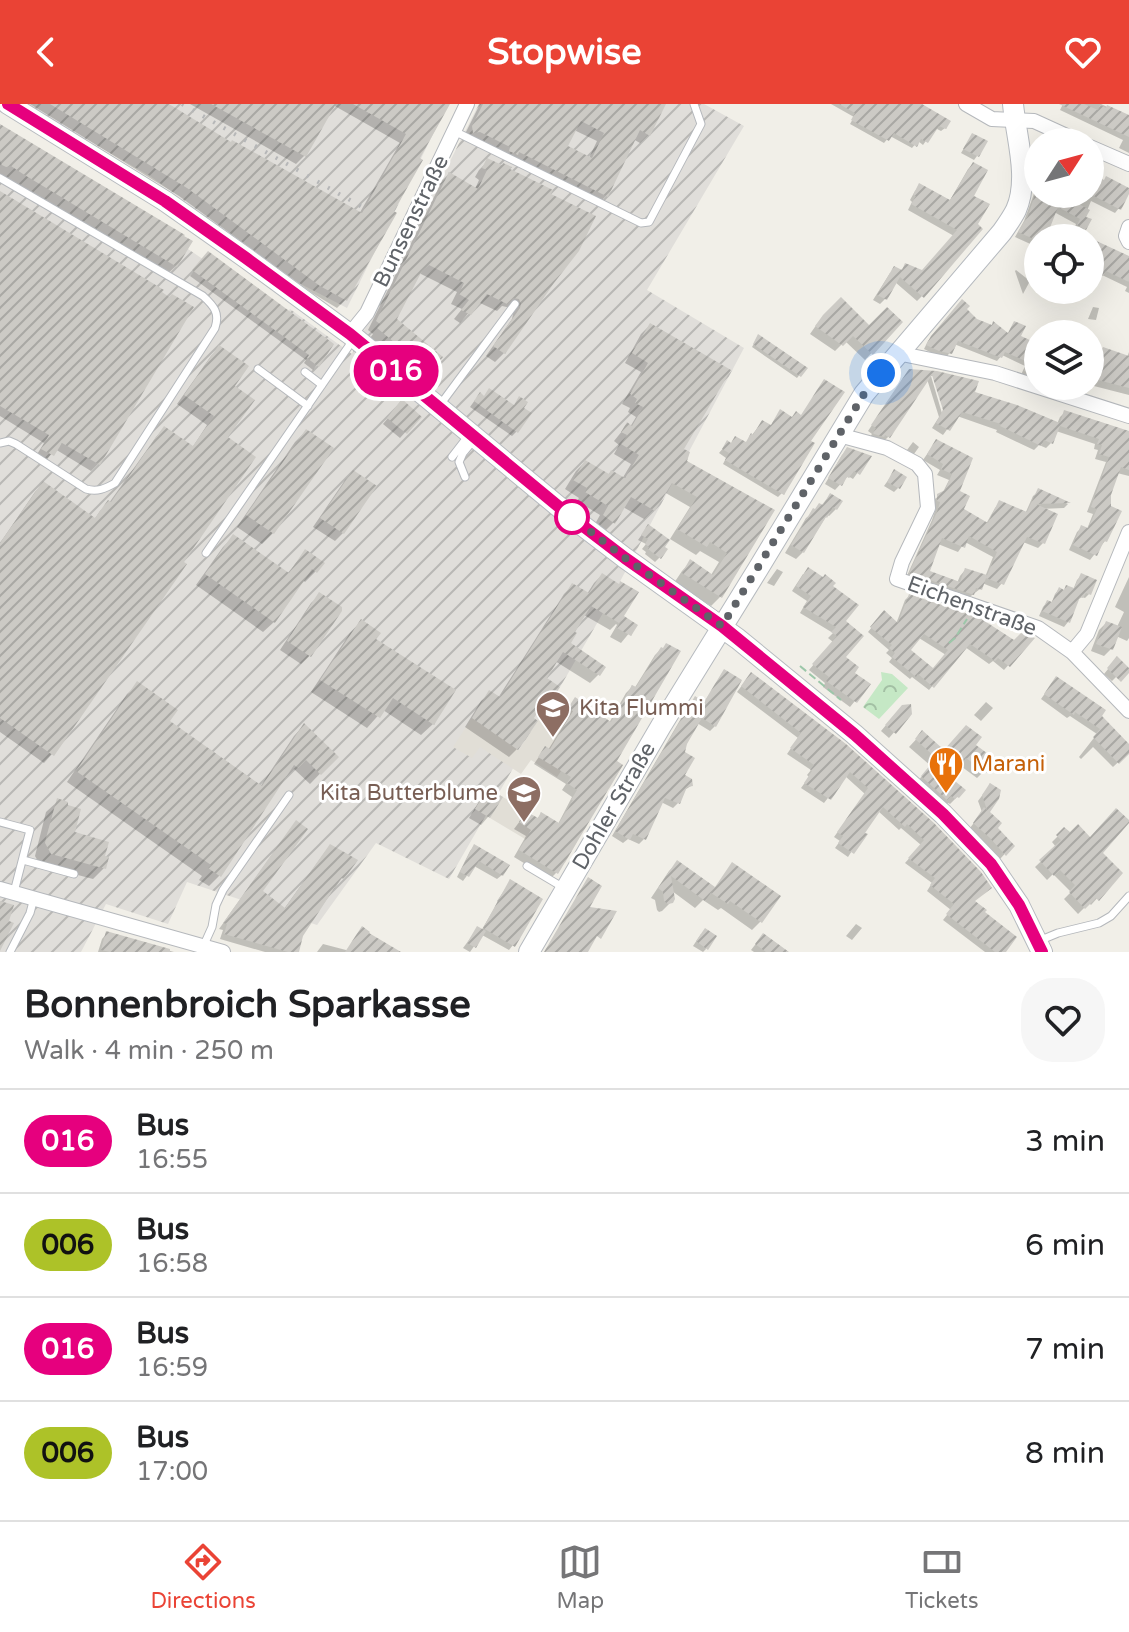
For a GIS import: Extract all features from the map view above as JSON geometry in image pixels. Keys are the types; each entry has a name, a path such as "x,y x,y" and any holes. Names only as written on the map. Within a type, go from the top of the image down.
{"main road":[{"path":"8,104 165,201 353,336 570,516 722,626 854,734 943,814 991,864 1019,905 1040,946"},
{"name":"Dohler Straße","path":"529,952 661,726 864,394 1002,232 1016,209 1021,186 1021,155 1014,112"}],"street":[{"name":"Bunsenstraße","path":"353,336 367,313 467,104"},
{"path":"966,104 992,119 1014,112 1049,128"},
{"path":"1104,153 1129,164"},
{"path":"1129,227 1126,236 1129,242"},
{"path":"897,353 995,373 1129,416"},
{"name":"Eichenstraße","path":"839,435 887,448 917,464 925,474 928,508 897,579 1038,628 1072,652 1129,711"},
{"path":"1072,652 1087,634 1129,532"},
{"path":"7,890 212,950"}],"lane":[{"path":"454,131 641,223 649,222 701,124 694,104"},
{"path":"0,178 203,296 218,317 215,328 115,483 94,491 86,489 16,444 9,441 0,443"},
{"path":"439,407 515,304"},
{"path":"206,553 337,364 353,336"},
{"path":"337,364 345,371"},
{"path":"258,369 308,406"},
{"path":"305,372 322,385"},
{"path":"452,457 473,435"},
{"path":"465,477 459,462 473,435"},
{"path":"212,950 216,905 223,890 289,795"},
{"path":"0,822 30,830 23,860 7,890"},
{"path":"23,860 74,874"},
{"path":"527,866 566,889"},
{"path":"1040,946 1058,933 1099,923 1111,916 1129,896"},
{"path":"10,952 30,913 34,898"}],"path":[{"path":"949,643 971,613 972,605"}],"shaded area":[{"path":"24,104 448,104 347,308 295,281 150,176"},
{"path":"479,104 704,104 744,126 647,290 744,348 607,606 449,879 376,843 317,925 187,882 168,924 106,904 81,952 0,952 0,132 116,200 285,315 290,309 352,354"},
{"name":"Kita Flummi","path":"553,697 580,716 586,743 623,765 609,789 568,761 557,777 531,760 521,774 480,747 472,758 453,747 472,718 519,750"},
{"name":"Kita Butterblume","path":"488,788 577,842 565,863 475,809"}],"green space":[{"path":"881,672 892,674 908,688 879,719 863,707 882,680"}],"building":[{"path":"50,104 169,104 231,142 362,213 406,134 353,104 450,104 394,211 397,213 347,301 320,286 187,188"},
{"path":"211,104 336,104 306,157"},
{"path":"483,104 666,104 650,136 640,130 608,197 519,152 518,155 509,151 510,147 480,132 473,133 472,126","holes":["581,121 604,133 592,158 568,146"]},
{"path":"839,104 922,104 951,121 946,129 939,126 928,143 921,139 917,147 894,133 889,141 851,120 855,113"},
{"path":"1059,104 1084,104 1098,110 1100,105 1106,108 1107,105 1129,115 1129,137"},
{"path":"0,124 193,241 177,267 11,166 2,165"},
{"path":"972,133 988,141 979,157 963,149"},
{"path":"487,158 512,167 510,169 553,190 551,194 596,216 579,251 505,354 493,346 520,308 519,299 513,298 507,304 487,294 471,315 461,310 469,300 459,294 464,283 429,265 422,271 397,319 443,357 430,372 377,328 380,324 376,321 449,172 478,189 487,170 482,168"},
{"path":"973,162 988,170 974,196 990,204 978,224 983,229 924,298 900,277 887,300 877,295 894,266 902,270 905,263 922,270 957,230 911,204 919,183 950,200"},
{"path":"1106,176 1129,188 1121,210 1104,201"},
{"path":"0,191 164,290 162,292 169,297 172,294 194,307 100,465 62,443 54,456 41,449 49,435 0,406"},
{"path":"1031,208 1058,208 1051,224 1024,224 1024,235 1018,232"},
{"path":"1060,208 1090,210 1086,217 1092,219 1089,224 1078,224 1080,219"},
{"path":"1104,244 1129,256 1129,282 1106,271 1104,274"},
{"path":"208,251 334,344 319,367 307,358 309,355 192,270"},
{"path":"841,297 869,325 887,307 903,322 873,355 853,336 843,346 815,326"},
{"path":"962,299 977,319 992,325 993,321 1008,333 1014,321 1024,325 1021,336 1024,337 1024,360 1005,352 1002,358 958,341 952,354 939,351 926,345"},
{"path":"650,323 731,370 684,449 690,452 687,461 775,510 722,598 682,573 690,559 713,575 727,553 710,542 707,547 677,529 697,497 672,483 655,511 631,497 615,524 603,515 608,506 585,492 587,488 573,480 585,460 609,474 611,470 625,478 639,455 621,444 627,435 621,432 627,422 632,426 643,407 635,403 637,399 630,394 648,363 632,353"},
{"path":"758,334 808,368 801,377 753,344"},
{"path":"219,345 249,366 235,386 255,400 228,437 256,457 184,562 187,564 54,756 0,718 0,543 43,481 95,518 108,500 111,502 164,426 193,446 214,416 184,395"},
{"path":"1104,347 1129,356 1129,388 1104,382"},
{"path":"909,369 937,371 979,381 975,392 1060,423 1064,410 1129,431 1129,470 1121,467 1111,495 1111,506 1122,511 1097,556 1073,545 1081,525 1088,528 1097,509 1091,507 1109,457 1099,454 1102,445 1097,444 1099,439 1060,426 1053,444 1044,440 1041,446 1001,424 962,412 950,431 936,423 943,410 932,375 890,438 874,434 876,428 871,425"},
{"path":"824,379 845,392 811,441 815,443 784,495 725,460 729,453 722,449 727,440 731,443 735,436 746,442 762,420 771,425 780,409 792,417 796,411 801,415"},
{"path":"489,388 514,405 519,396 528,402 524,408 532,413 518,433 474,401 480,392 484,396"},
{"path":"402,399 422,417 407,434 387,418"},
{"path":"306,429 334,448 274,534 246,515"},
{"path":"936,439 973,458 960,491 970,496 964,509 988,523 999,500 1027,512 1038,488 1071,503 1036,504 1058,514 1045,544 1027,537 1004,585 986,578 982,590 976,588 974,595 909,573 937,512 940,502 937,501 937,494 945,490 952,474 941,469 943,464 927,454","holes":["969,536 997,552 986,578 987,575 965,568 960,582 930,571 942,538 965,548"]},
{"path":"847,447 872,456 860,475 854,471 842,486 828,478"},
{"path":"894,469 907,477 900,489 887,482"},
{"path":"353,470 377,486 344,534 320,518"},
{"path":"830,493 843,501 837,510 833,507 804,553 791,545 813,508 819,503 823,505"},
{"path":"648,524 670,540 661,559 648,549 645,544 648,539 641,535"},
{"path":"233,534 289,573 305,549 325,563 317,573 312,569 275,623 205,574"},
{"path":"808,567 823,577 825,574 836,583 833,586 859,605 846,621 864,636 846,657 859,667 855,673 871,684 857,703 826,681 829,677 812,664 837,636 831,632 836,627 803,607 811,596 796,586"},
{"path":"602,573 639,592 624,616 638,625 631,636 617,628 622,619 619,623 591,606 571,643 606,667 600,676 563,652 547,678 560,687 553,697 549,694 534,718 538,721 518,750 472,718 489,690 500,697 572,583 589,593"},
{"path":"1081,573 1097,580 1091,595 1086,593 1083,598 1080,597 1070,623 1042,611 1047,600 1052,602 1059,587 1064,590 1066,585 1074,588"},
{"path":"319,592 342,607 342,611 311,657 287,641"},
{"path":"909,594 980,618 1014,640 1021,633 1035,638 1010,667 970,644 934,688 892,657 895,653 889,648 892,645 870,627 884,610 898,623","holes":["924,634 948,650 933,668 911,650"]},
{"path":"361,619 381,633 376,639 456,690 434,725 393,698 380,718 320,680"},
{"path":"1106,621 1122,627 1113,650 1096,644"},
{"path":"666,643 681,651 617,761 623,765 558,874 519,850 531,830 519,822 525,811 538,818 541,812 559,823 577,790 567,783 571,777 538,757 545,746 550,749 573,711 568,708 575,697 611,722 632,685 636,687"},
{"path":"1117,656 1129,668 1129,673 1121,682 1107,668"},
{"path":"724,669 742,680 716,727 702,718 687,744 685,752 695,758 685,775 692,779 693,786 687,787 680,804 665,798 646,840 633,834 630,840 615,831 695,696 704,702"},
{"path":"751,672 846,744 934,823 981,872 992,888 975,901 1017,937 1006,952 995,952 946,914 954,904 930,885 935,878 908,858 924,840 883,807 854,854 838,843 843,836 837,832 868,788 850,772 831,800 804,783 814,765 790,748 801,733 741,686"},
{"path":"1056,676 1106,710 1102,716 1129,744 1129,754 1119,764 1093,737 1100,729 1044,694"},
{"path":"137,681 178,710 170,721 262,786 304,723 339,757 321,775 306,760 298,768 294,765 221,877 208,868 211,865 76,771"},
{"path":"911,704 912,714 896,734 885,725 902,705"},
{"path":"966,725 982,737 976,745 995,759 986,773 966,758 950,777 966,790 959,798 951,796 947,800 921,776 936,758 915,739 922,730 944,750"},
{"path":"990,783 1001,790 990,812 1002,823 998,828 1015,846 1006,856 973,823 984,807 987,810 982,795"},
{"path":"488,788 503,797 490,818 475,809"},
{"path":"57,798 81,809 75,832 109,842 105,856 109,857 106,869 51,854 45,843"},
{"path":"1116,808 1129,823 1103,853 1123,873 1099,901 1096,898 1085,909 1069,892 1075,885 1060,870 1054,876 1039,860 1061,840 1056,835 1064,827 1070,832 1078,824 1090,837"},
{"path":"296,820 308,829 263,891 285,908 330,844 358,860 344,879 341,878 303,936 299,952 288,952 224,934 227,924 223,923"},
{"path":"474,844 510,865 503,876 479,861 469,877 460,872"},
{"path":"677,860 715,887 705,901 671,876 675,899 668,904 664,901 663,892 658,888"},
{"path":"732,862 781,896 762,923 730,901 728,904 711,893"},
{"path":"588,877 602,886 590,907 617,911 601,939 597,936 588,952 544,952"},
{"path":"510,879 543,899 515,947 483,928"},
{"path":"0,901 14,905 9,921 14,923 0,951"},
{"path":"362,926 369,933 401,952 345,952"},
{"path":"477,926 486,931 476,948 467,943"},
{"path":"705,928 717,936 708,950 696,941"},
{"path":"106,931 170,949 170,952 101,950"},
{"path":"763,933 789,952 766,952 755,944"}],"railway":[{"path":"182,104 362,207"}],"bus line":[{"name":"016","path":"8,104 165,201 350,334 570,516 722,626 854,734 943,814 991,864 1019,905 1042,952"}],"place":[{"name":"Kita Flummi","path":"553,739"},
{"name":"Marani","path":"946,795"},
{"name":"Kita Butterblume","path":"524,824"}],"route":[{"path":"572,517 722,626 864,394 881,373"}]}
